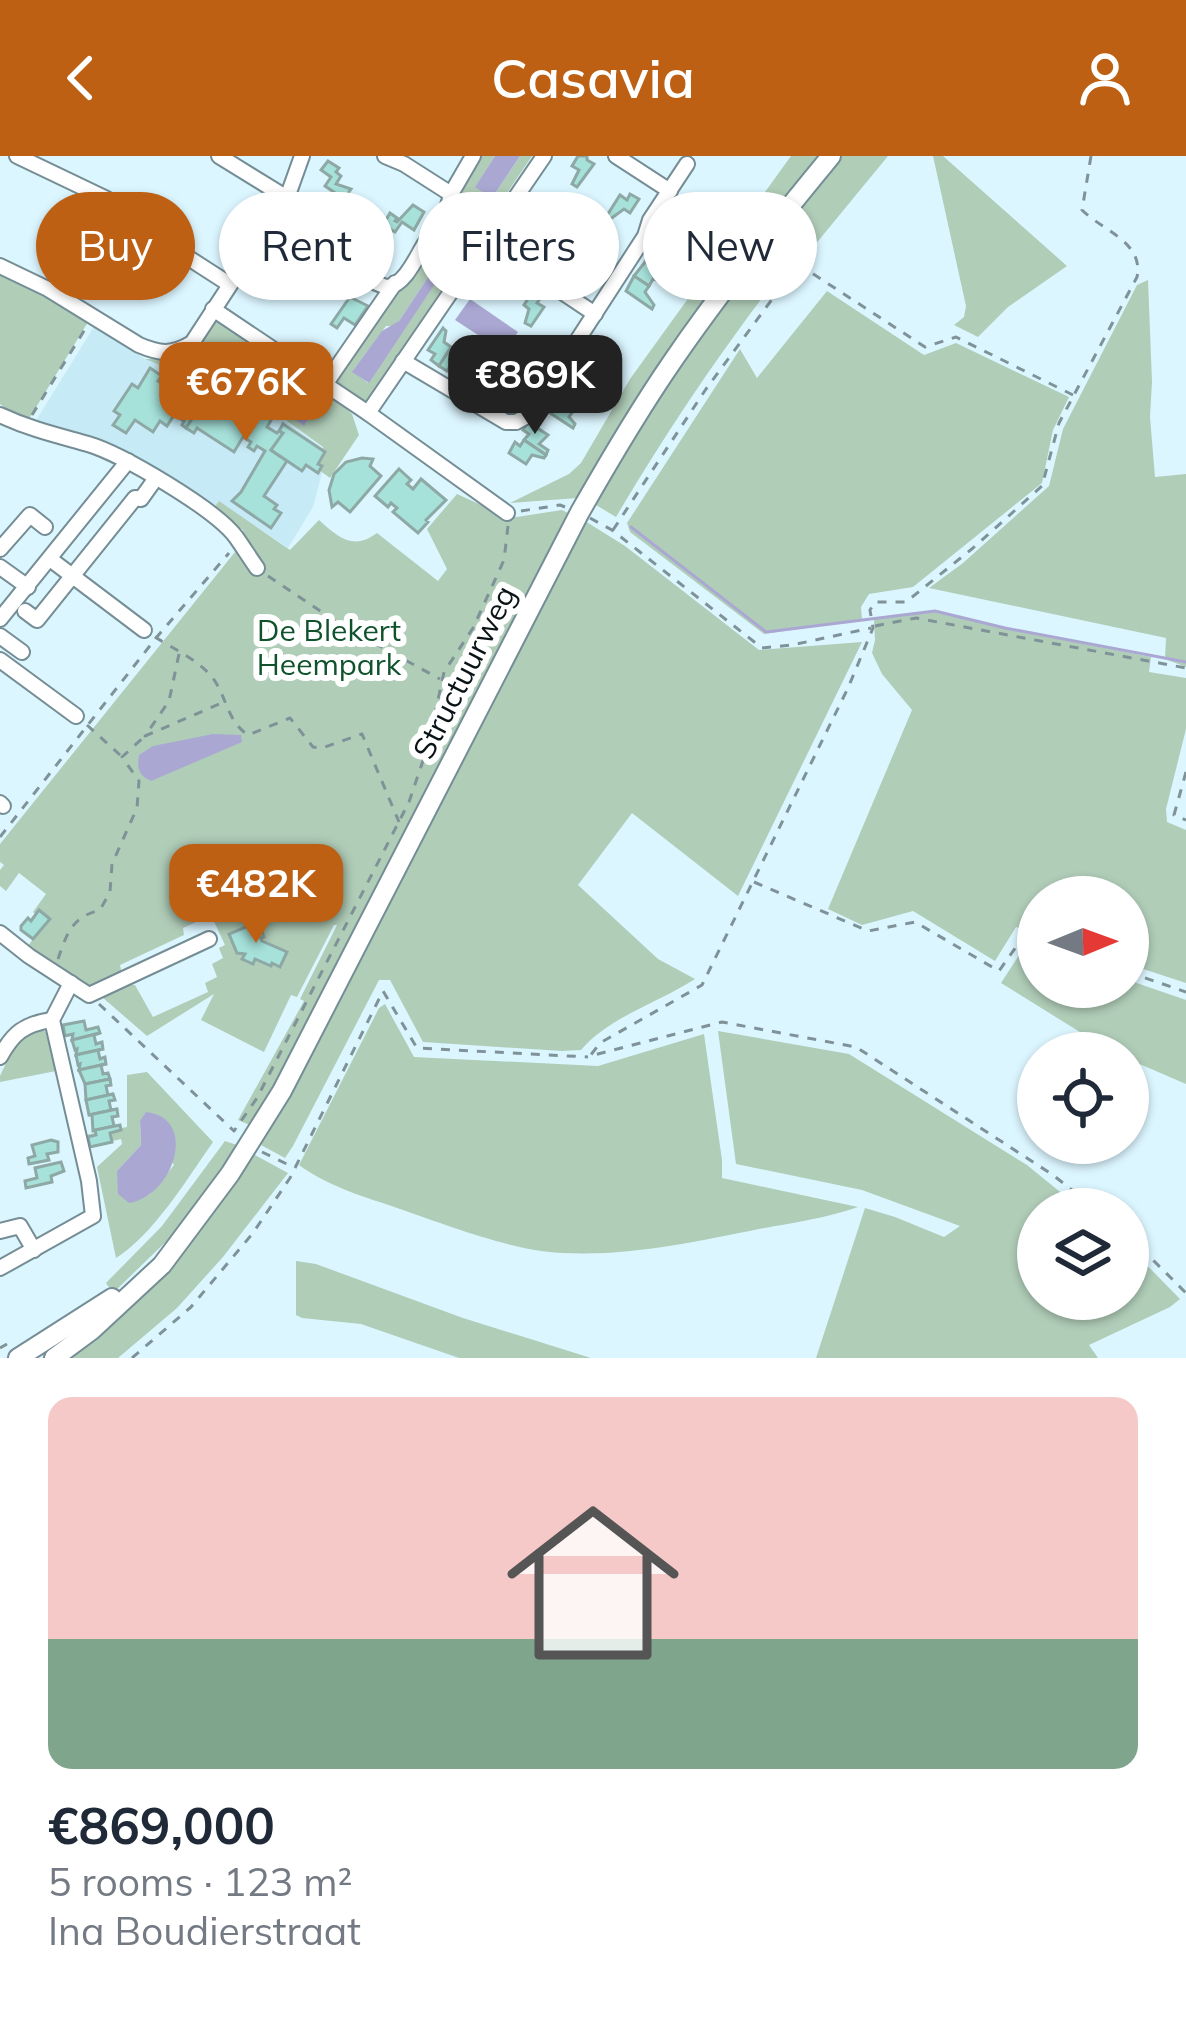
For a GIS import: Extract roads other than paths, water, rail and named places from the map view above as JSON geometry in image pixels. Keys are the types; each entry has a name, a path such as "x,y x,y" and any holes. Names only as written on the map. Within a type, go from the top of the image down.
{"main road":[{"name":"Structuurweg","path":"54,1358 92,1330 161,1265 250,1145 580,512 671,363 743,263 831,156"},
{"name":"Structuurweg","path":"13,1351 85,1318 183,1236"}],"street":[{"path":"17,156 107,199 111,208 219,278"},
{"path":"219,156 277,192"},
{"path":"289,192 302,156"},
{"path":"385,156 448,192"},
{"path":"459,192 473,156"},
{"path":"519,192 544,156"},
{"path":"616,156 670,191"},
{"path":"403,361 506,422 529,415 687,164"},
{"path":"394,283 402,280 418,255"},
{"path":"0,266 154,352 175,353 192,343 219,300"},
{"path":"323,386 382,300"},
{"path":"368,413 445,300"},
{"path":"574,300 595,314"},
{"path":"213,309 507,513"},
{"path":"0,415 128,461 201,507 236,537 257,568"},
{"path":"0,619 128,461"},
{"path":"25,611 37,620 156,478"},
{"path":"0,549 29,515 45,527"},
{"path":"50,559 150,634"},
{"path":"0,566 28,587"},
{"path":"0,636 22,652"},
{"path":"2,666 82,721"},
{"path":"0,933 88,994 209,939"},
{"path":"0,1268 93,1216 52,1020 71,983"},
{"path":"0,1057 12,1035 31,1023 52,1020"},
{"path":"0,1231 20,1226 34,1250"}],"water":[{"path":"495,156 520,156 496,192 475,187"},
{"path":"418,292 418,300 424,300 369,383 352,372 382,331 399,321"},
{"path":"471,300 518,332 504,352 455,320"},
{"path":"215,344 314,409 304,426 221,367 206,384 195,375"},
{"path":"213,734 241,735 242,742 151,781 139,771 139,755 153,746"},
{"path":"146,1112 162,1117 172,1128 174,1157 158,1187 129,1203 118,1194 117,1171 141,1145 140,1121"}],"waterway":[{"path":"631,527 766,632 935,611 1186,662"}],"park label":[{"name":"De Blekert Heempark","path":"329,647"}]}
